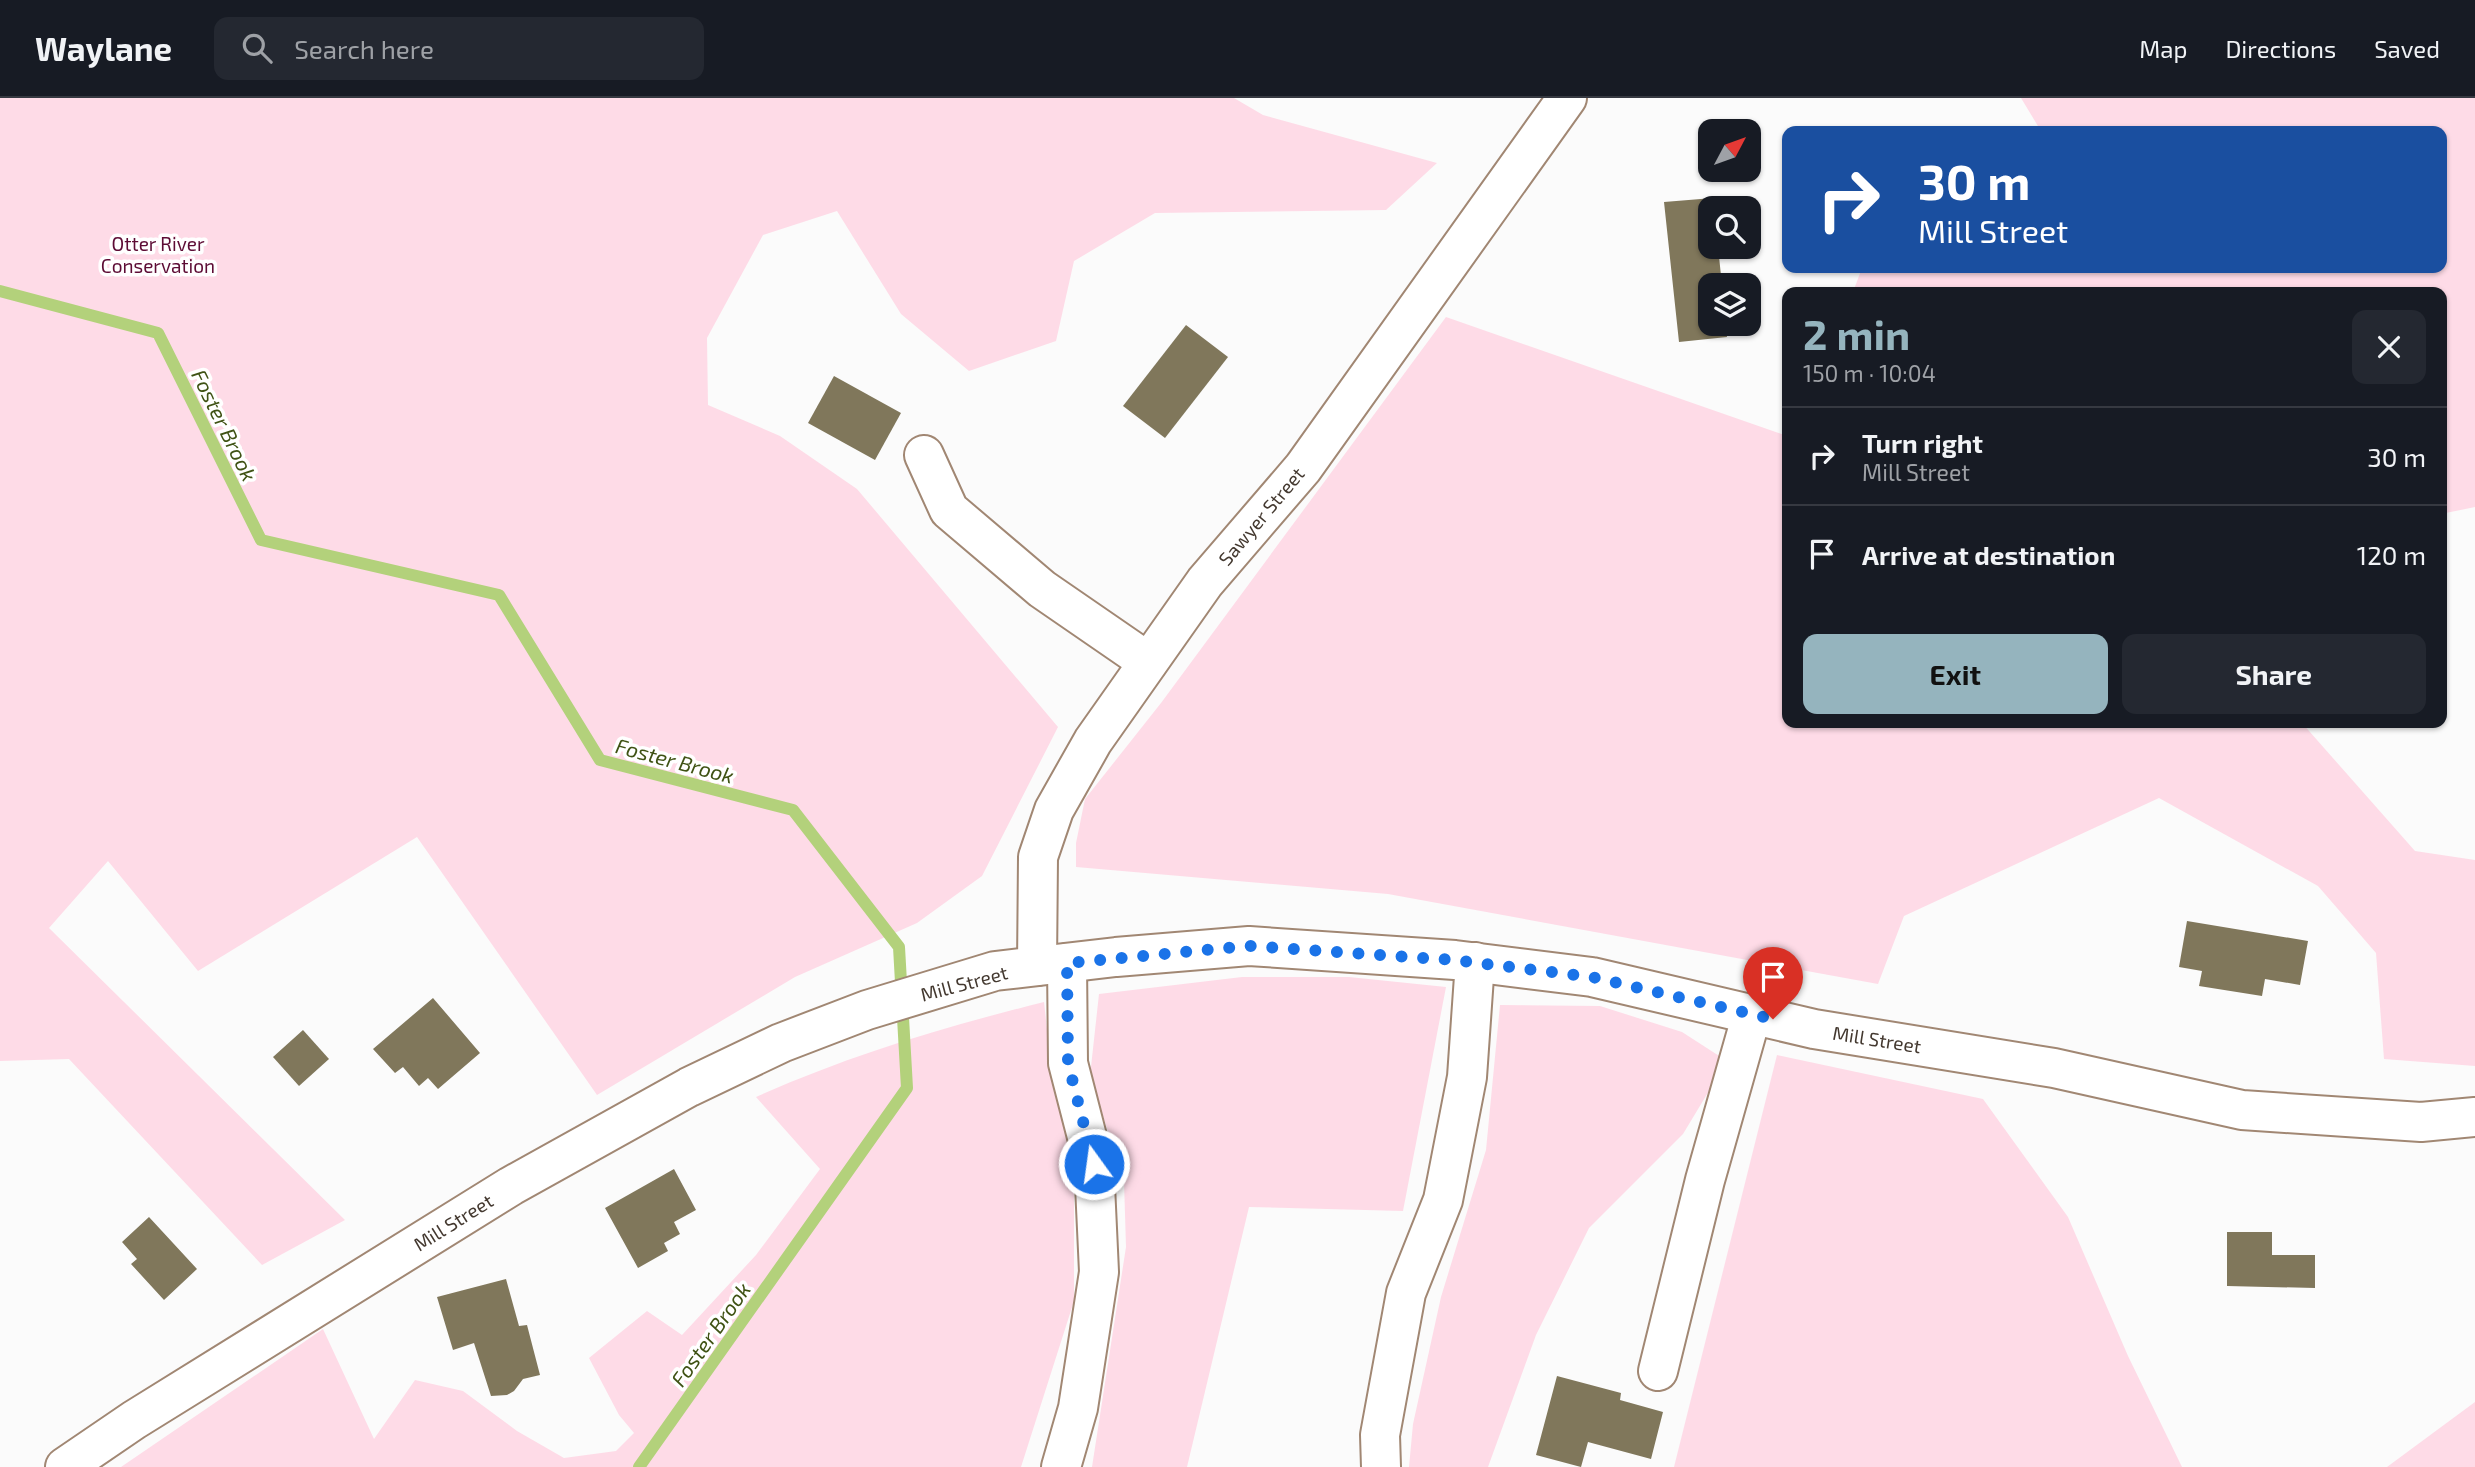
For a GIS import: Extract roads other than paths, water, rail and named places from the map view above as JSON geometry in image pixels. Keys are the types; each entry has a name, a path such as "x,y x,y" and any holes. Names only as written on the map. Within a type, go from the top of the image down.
{"street":[{"name":"Sawyer Street","path":"1061,1467 1078,1408 1100,1272 1094,1164 1068,1063 1038,857 1054,810 1093,741 1205,582 1303,468 1567,98"},
{"path":"924,455 949,510 1042,589 1148,662"},
{"name":"Mill Street","path":"65,1467 134,1420 510,1186 688,1087 781,1043 867,1010 995,971 1249,946 1475,962 1592,977 1814,1029 2054,1068 2242,1110 2421,1122 2475,1117"},
{"path":"1381,1467 1380,1435 1406,1293 1443,1200 1467,1077 1475,962"},
{"path":"1658,1371 1705,1180 1752,1014"}],"waterway":[{"name":"Foster Brook","path":"0,291 158,333 261,540 499,595 600,760 793,810 899,947 907,1088 639,1467"}],"park label":[{"name":"Otter River Conservation","path":"158,254"}]}
